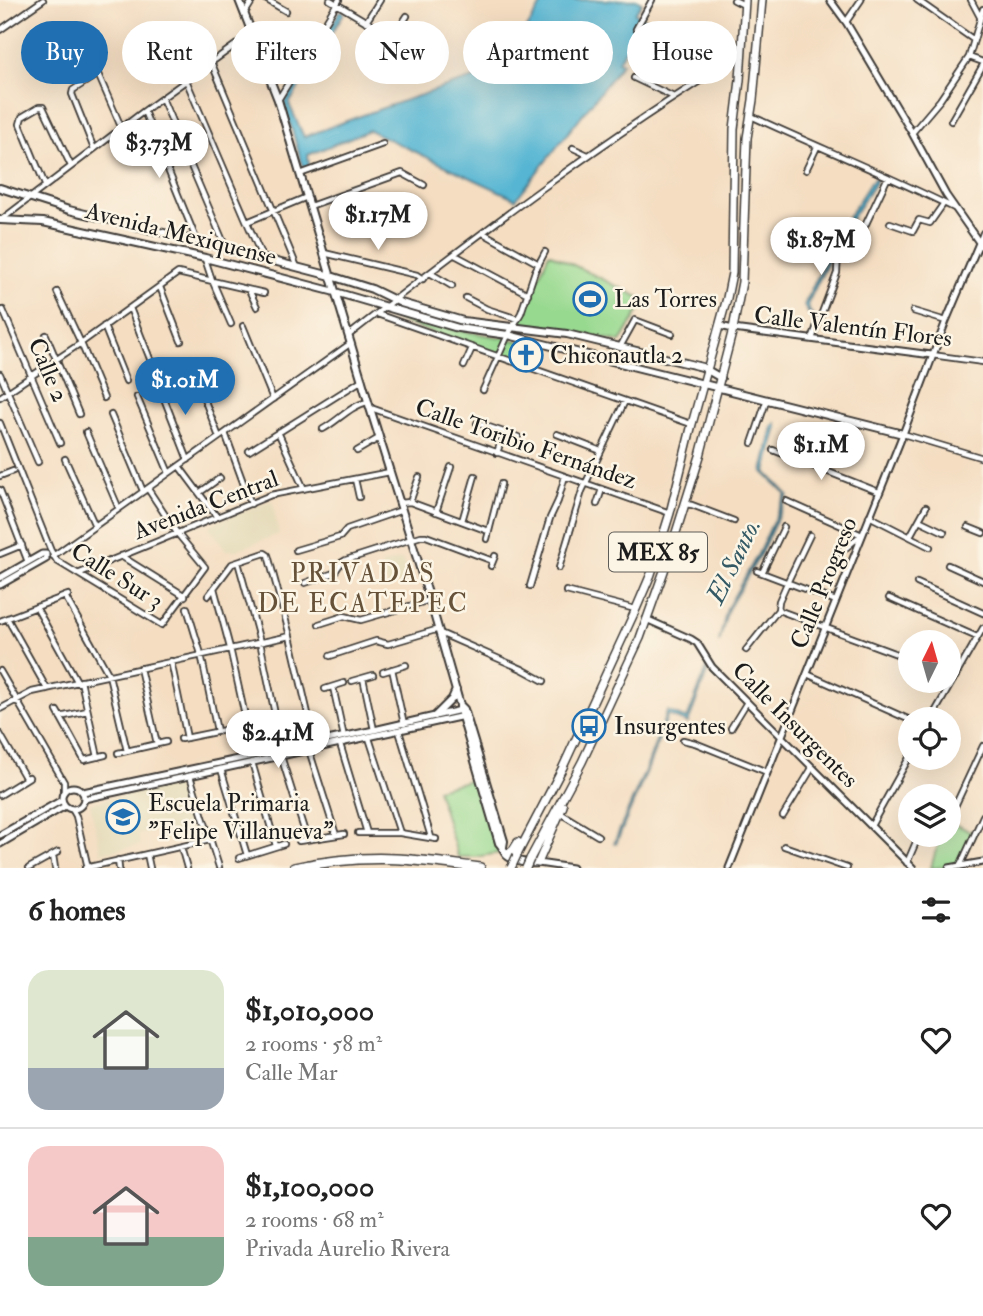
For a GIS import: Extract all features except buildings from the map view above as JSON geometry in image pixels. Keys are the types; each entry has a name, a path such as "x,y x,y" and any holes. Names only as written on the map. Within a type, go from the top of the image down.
{"highway":[{"path":"294,868 320,862 374,858 428,860 480,868"}],"main road":[{"path":"239,0 248,21"},
{"name":"MEX 85","path":"526,868 582,762 640,638 700,456 733,329 742,282 747,138 762,0"},
{"name":"MEX 85","path":"511,868 563,766 636,609 651,574 670,513 732,273 734,129 745,2"},
{"path":"272,84 440,631 499,843 507,855 532,864 538,863 582,762"},
{"name":"Avenida Mexiquense","path":"0,188 69,210 331,275 372,289 394,301 463,321 567,334 702,368 720,377"},
{"name":"Avenida Mexiquense","path":"1,220 55,224 205,258 458,328 508,335 903,434"},
{"path":"435,716 452,699 456,690"},
{"path":"507,855 516,846 552,777 563,766"}],"street":[{"path":"0,30 43,0"},
{"path":"245,13 253,0"},
{"path":"267,0 286,11"},
{"path":"330,0 338,2 365,21"},
{"path":"367,21 380,0"},
{"path":"640,21 652,0"},
{"path":"734,0 745,2"},
{"path":"830,0 846,22 954,208 981,245"},
{"path":"846,22 861,0"},
{"path":"918,0 974,40"},
{"path":"971,0 980,18"},
{"path":"278,100 338,2"},
{"path":"912,133 940,100 969,57 983,9"},
{"path":"404,21 407,16"},
{"path":"217,60 231,50"},
{"path":"737,57 741,55"},
{"path":"951,121 983,64 969,57"},
{"path":"94,149 72,91 98,74 122,129"},
{"path":"217,76 298,267"},
{"path":"1,220 181,84"},
{"path":"188,84 262,257"},
{"path":"647,84 675,97"},
{"path":"0,423 53,556 273,399 350,339 377,314 483,233 588,156 694,84"},
{"path":"162,98 226,248"},
{"path":"45,185 20,124 22,117 43,107 71,166"},
{"path":"144,111 197,241"},
{"path":"750,115 954,208"},
{"path":"300,174 383,144"},
{"path":"806,170 817,147"},
{"path":"573,148 588,156"},
{"path":"310,206 399,173 424,185"},
{"path":"864,228 888,177"},
{"path":"247,222 307,197"},
{"path":"890,223 913,231 919,220 930,223 944,203"},
{"path":"812,340 837,273 838,253 851,227"},
{"path":"483,233 539,264"},
{"name":"Calle Progreso","path":"729,868 903,434 932,355 981,245 983,233"},
{"path":"483,390 508,335 518,320 545,251"},
{"path":"324,253 417,275 423,279"},
{"path":"455,255 528,294"},
{"path":"205,258 231,324"},
{"path":"0,397 178,273 264,293"},
{"path":"430,273 452,286"},
{"path":"160,287 181,341"},
{"path":"249,289 257,307"},
{"path":"57,292 104,398"},
{"path":"466,298 518,320"},
{"path":"130,308 152,364"},
{"name":"Calle 2","path":"3,310 60,443"},
{"path":"913,311 946,321"},
{"path":"377,314 692,424"},
{"path":"620,347 635,320 673,334"},
{"path":"104,326 126,381"},
{"path":"243,326 273,399"},
{"name":"Calle Valentín Flores","path":"720,326 983,362"},
{"path":"46,335 79,414"},
{"path":"464,366 472,348"},
{"path":"0,374 38,462"},
{"path":"249,451 362,380"},
{"path":"158,383 188,460"},
{"path":"203,396 219,437"},
{"path":"137,397 169,473"},
{"path":"752,443 767,400"},
{"path":"559,568 586,483 625,401"},
{"path":"323,429 355,407 369,405"},
{"name":"Calle Toribio Fernández","path":"369,405 670,513"},
{"path":"111,415 145,490 205,567 185,596 121,556"},
{"path":"477,423 518,437"},
{"path":"86,432 119,509"},
{"path":"278,432 303,489"},
{"path":"497,453 504,432"},
{"path":"225,433 251,504"},
{"path":"556,433 601,451"},
{"path":"903,434 983,458"},
{"path":"357,451 379,438"},
{"path":"773,450 879,492"},
{"path":"65,459 94,526"},
{"path":"179,466 217,517"},
{"path":"436,512 451,467"},
{"path":"0,476 13,471"},
{"name":"Avenida Central","path":"79,573 271,495 390,472"},
{"path":"461,521 475,476"},
{"path":"530,586 565,476"},
{"path":"296,551 340,537 347,528 410,502 419,477"},
{"path":"199,493 220,478"},
{"path":"355,479 359,497"},
{"path":"487,539 501,484"},
{"path":"597,504 602,489"},
{"path":"0,490 28,562"},
{"path":"410,502 488,531"},
{"path":"786,502 862,535 840,553"},
{"path":"684,504 734,521"},
{"path":"910,536 926,507"},
{"path":"869,516 930,547"},
{"path":"919,520 944,532"},
{"path":"784,527 759,572 836,601"},
{"path":"968,527 983,533"},
{"path":"746,650 778,610 779,601 810,535"},
{"path":"305,583 334,573 346,560 421,536 493,561"},
{"path":"0,554 22,545"},
{"path":"208,596 229,567 267,553 290,636 313,747 336,835"},
{"path":"0,578 46,554 46,559 0,585"},
{"name":"Calle Sur 3","path":"53,556 162,625 185,596"},
{"path":"238,562 260,642 276,719"},
{"path":"948,565 983,581"},
{"path":"917,583 983,613"},
{"path":"214,587 247,725"},
{"path":"566,591 636,609"},
{"path":"0,621 67,596 109,674 127,751"},
{"path":"890,597 977,637"},
{"path":"319,624 344,616 366,619 430,600"},
{"path":"36,607 79,681 98,757"},
{"path":"187,608 201,654 217,731"},
{"path":"778,610 898,654"},
{"path":"8,618 47,689"},
{"name":"Calle Insurgentes","path":"646,619 697,643 712,667 913,868"},
{"path":"961,667 983,628"},
{"path":"330,656 376,641 388,644 440,631 544,681"},
{"path":"0,709 32,692 290,636"},
{"path":"171,661 184,738 225,730"},
{"path":"383,672 406,665"},
{"path":"140,668 157,744"},
{"path":"393,669 404,724"},
{"path":"0,671 64,782 78,788 84,796"},
{"path":"807,674 898,714"},
{"path":"352,681 373,675"},
{"path":"363,678 374,730"},
{"path":"325,690 344,683"},
{"path":"334,687 344,737"},
{"path":"732,728 747,702"},
{"path":"57,711 84,760 104,755"},
{"path":"60,717 87,711"},
{"path":"84,796 281,756 344,737 462,711"},
{"path":"211,840 87,868 75,808 84,796 313,747 369,738 462,711"},
{"path":"239,727 284,717"},
{"path":"358,833 400,833 433,838 399,731"},
{"path":"0,734 28,778 0,795"},
{"path":"369,738 400,833"},
{"path":"682,740 767,772"},
{"path":"118,753 166,742"},
{"path":"340,744 367,833"},
{"path":"961,793 983,746"},
{"path":"281,756 307,839"},
{"path":"252,762 276,846"},
{"path":"783,816 812,768"},
{"path":"221,769 247,855"},
{"path":"871,826 902,770"},
{"path":"190,776 221,867"},
{"path":"63,803 64,782"},
{"path":"64,790 71,787"},
{"path":"0,835 63,803 75,808"},
{"path":"0,844 63,803"},
{"path":"560,813 598,836"},
{"path":"960,866 983,816"},
{"path":"299,841 344,834"},
{"path":"239,858 284,844"},
{"path":"784,846 847,868"},
{"path":"181,847 187,868"},
{"path":"907,863 914,847"},
{"path":"29,868 56,854 55,868"},
{"path":"147,854 150,868"},
{"path":"118,860 119,868"},
{"path":"950,868 983,862"},
{"path":"538,863 572,868"}],"shaded area":[{"path":"272,500 279,534 234,551 227,551 208,526"},
{"path":"402,559 408,574 401,583 388,587 381,565"},
{"name":"Escuela Primaria \"Felipe Villanueva\"","path":"176,784 194,838 178,842 177,838 159,842 156,831 138,835 141,845 101,853 90,803"}],"green space":[{"name":"Las Torres","path":"549,253 645,300 621,342 519,324"},
{"path":"389,313 530,344 522,361 386,316"},
{"path":"474,779 500,853 458,857 437,789"},
{"path":"961,827 975,833 959,866 931,868 938,847 961,847"}],"water":[{"path":"544,0 638,0 642,3 635,13 646,19 627,21 627,48 618,61 622,63 613,76 613,21 531,21"},
{"path":"340,11 344,13 339,21 334,21"},
{"path":"463,82 463,84 606,84 516,199 369,130 308,155 309,166 303,167 284,103 296,84 301,84 289,104 304,137"},
{"path":"877,176 840,236 808,303 817,322 813,333 814,322 804,306 806,301 837,235"},
{"path":"776,423 766,472 788,495 760,555 728,609 719,642 727,608 758,554 786,494 763,472 773,426"},
{"path":"708,665 688,723 668,715 647,771 616,844 614,843 667,711 687,719"}],"place":[{"name":"Las Torres","path":"590,299"},
{"name":"Chiconautla 2","path":"526,355"},
{"name":"Insurgentes","path":"589,726"},
{"name":"Escuela Primaria \"Felipe Villanueva\"","path":"123,817"}],"district":[{"name":"PRIVADAS DE ECATEPEC","path":"363,589"}],"water label":[{"name":"El Santo.","path":"734,561"}]}
